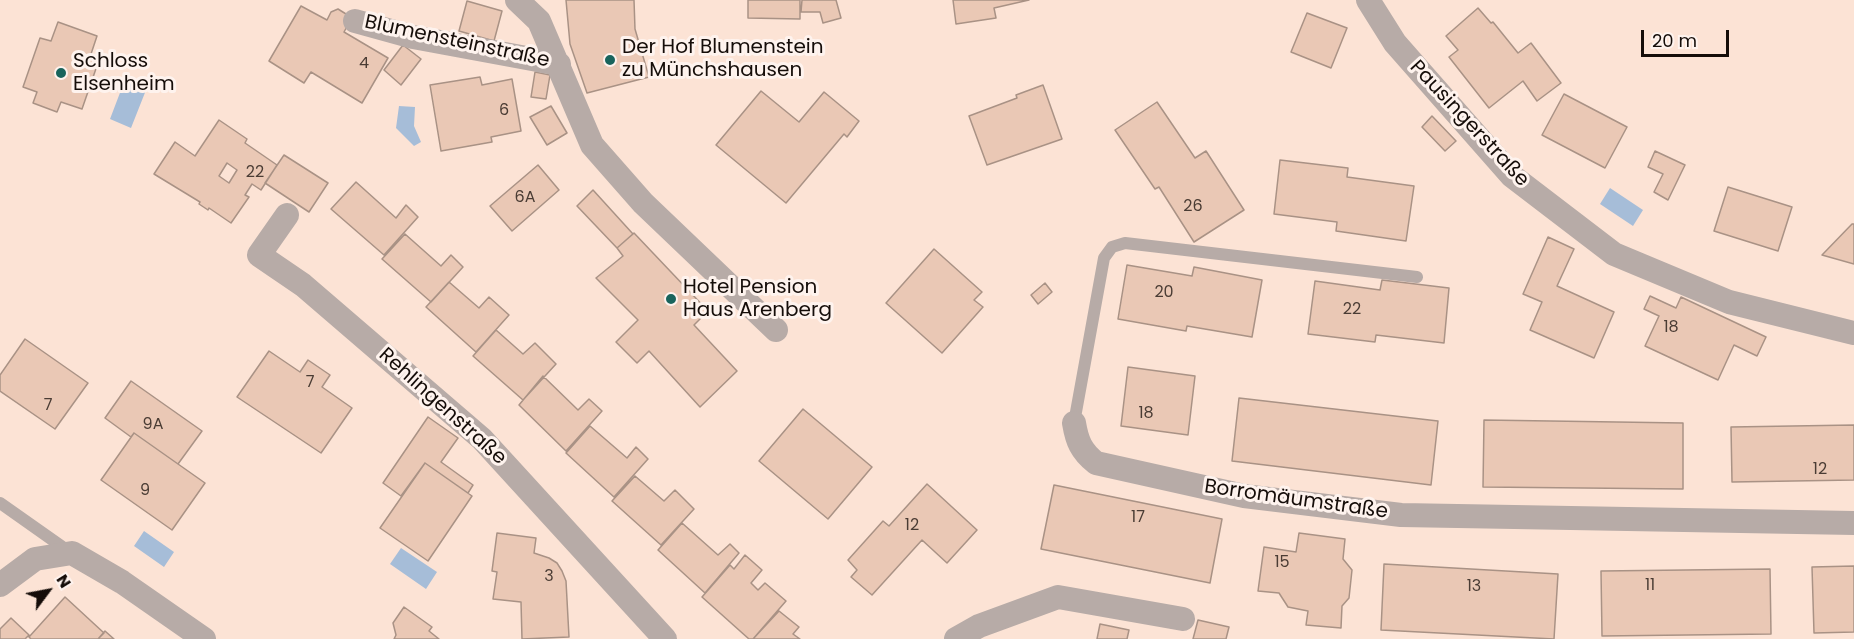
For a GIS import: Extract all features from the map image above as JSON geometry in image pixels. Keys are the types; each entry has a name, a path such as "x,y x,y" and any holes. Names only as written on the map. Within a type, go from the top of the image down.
{"street":[{"name":"Blumensteinstraße","path":"517,0 539,21 592,145 643,203 776,330"},
{"name":"Pausingerstraße","path":"1368,0 1395,43 1512,176 1614,254 1729,302 1854,333"},
{"name":"Blumensteinstraße","path":"355,21 413,37 559,64"},
{"name":"Rehlingenstraße","path":"287,215 259,255 303,285 482,439 665,639"},
{"name":"Borromäumstraße","path":"1074,423 1077,442 1096,463 1244,496 1401,515 1854,523"},
{"path":"0,585 35,559 72,553 122,582 204,639"},
{"path":"956,639 979,626 1058,597 1183,619"}],"lane":[{"name":"Borromäumstraße","path":"1074,423 1104,258 1112,247 1125,243 1417,276"},
{"path":"0,503 72,553"}],"water":[{"path":"126,77 148,85 131,128 110,119"},
{"path":"399,106 415,107 414,126 421,142 414,146 396,128"},
{"path":"1610,188 1643,210 1633,226 1600,204"},
{"path":"144,531 174,552 164,567 134,546"},
{"path":"401,548 437,572 426,589 390,564"}],"building":[{"name":"Der Hof Blumenstein zu Münchshausen","path":"566,0 634,0 635,29 649,77 587,93 570,44"},
{"path":"748,0 800,0 800,19 748,18"},
{"path":"802,0 836,0 841,18 823,23 820,12 801,12"},
{"path":"953,0 1029,0 994,8 996,18 956,24"},
{"path":"467,1 502,11 494,41 459,31"},
{"path":"301,6 327,20 331,12 338,9 346,14 350,21 344,32 388,58 362,103 311,72 304,83 269,61"},
{"path":"1478,8 1491,23 1493,22 1518,53 1531,43 1561,83 1537,101 1523,81 1489,108 1449,57 1458,50 1446,36"},
{"path":"1307,13 1347,28 1331,68 1291,52"},
{"name":"Schloss Elsenheim","path":"58,22 97,36 90,57 99,60 82,109 61,102 57,112 33,103 37,92 23,87 40,38 51,41"},
{"path":"403,45 421,59 401,85 384,70"},
{"path":"535,72 550,75 546,99 531,97"},
{"path":"480,77 482,85 512,79 521,131 491,137 492,142 441,151 430,85"},
{"path":"1043,85 1062,139 987,165 969,116 1017,98 1016,95"},
{"path":"761,91 799,122 824,92 859,121 847,137 844,134 786,203 716,145"},
{"path":"1564,94 1627,127 1605,168 1542,135"},
{"path":"1157,102 1195,158 1206,151 1244,210 1194,242 1159,187 1155,189 1115,130"},
{"path":"551,106 567,133 547,145 530,117"},
{"path":"1432,116 1456,141 1445,151 1422,127"},
{"path":"219,120 247,139 245,143 277,165 261,190 252,184 245,195 249,197 231,223 154,174 175,142 195,156","holes":["227,163 237,170 229,183 219,176"]},
{"path":"1655,151 1685,165 1668,200 1654,192 1663,174 1648,167"},
{"path":"284,155 328,183 309,212 265,183"},
{"path":"1280,160 1348,168 1347,177 1414,186 1406,241 1336,231 1337,222 1274,214"},
{"path":"538,165 559,190 512,231 490,206"},
{"path":"356,182 396,218 406,205 418,217 384,255 331,209"},
{"path":"1728,187 1792,207 1778,251 1714,231"},
{"path":"593,190 633,234 617,248 577,206"},
{"path":"1854,224 1854,264 1822,255"},
{"path":"634,233 708,311 694,325 737,371 700,407 649,351 637,363 616,342 638,320 596,278 623,256 617,248"},
{"path":"405,234 441,266 451,255 463,267 431,302 382,259"},
{"path":"1548,237 1574,249 1557,286 1614,312 1594,358 1530,330 1542,302 1523,294"},
{"path":"934,249 982,292 974,300 983,307 942,353 886,303"},
{"path":"1127,265 1192,276 1194,267 1262,280 1252,337 1187,326 1186,331 1118,319"},
{"path":"1382,280 1449,288 1444,343 1376,335 1375,342 1308,334 1315,281 1380,290"},
{"path":"449,282 479,308 489,297 509,315 476,352 426,307"},
{"path":"1045,283 1052,292 1038,304 1031,295"},
{"path":"1650,296 1676,308 1681,297 1766,337 1757,356 1734,345 1718,380 1645,346 1659,316 1644,309"},
{"path":"496,330 523,354 535,343 556,364 523,400 473,356"},
{"path":"25,339 88,383 55,429 0,391 0,375"},
{"path":"269,351 300,372 308,360 330,375 322,387 352,408 321,453 237,397"},
{"path":"1128,367 1195,376 1188,435 1121,426"},
{"path":"543,376 578,410 589,399 602,411 566,451 519,405"},
{"path":"131,381 202,431 178,464 134,433 131,437 105,418"},
{"path":"1239,398 1438,421 1431,485 1232,461"},
{"path":"803,409 872,467 828,519 759,461"},
{"path":"428,417 458,438 441,462 473,485 468,493 425,463 401,496 383,483"},
{"path":"1484,420 1683,423 1683,489 1483,487"},
{"path":"1854,425 1854,480 1732,482 1731,427"},
{"path":"590,426 627,458 636,447 648,459 614,497 566,453"},
{"path":"134,433 205,483 172,530 101,480"},
{"path":"425,463 472,496 428,561 380,528"},
{"path":"635,476 664,501 675,490 694,509 661,545 612,501"},
{"path":"927,484 977,530 947,563 922,540 872,595 851,577 857,570 848,560 883,521 889,526"},
{"path":"1054,485 1222,519 1210,583 1041,549"},
{"path":"682,523 718,555 730,544 739,553 705,593 658,550"},
{"path":"497,533 536,538 534,553 557,563 566,581 569,637 522,639 521,602 493,599 497,572 492,571"},
{"path":"1299,533 1345,539 1343,559 1352,570 1349,598 1342,606 1341,628 1306,625 1308,611 1288,607 1279,593 1258,591 1264,547 1296,552"},
{"path":"745,555 762,570 751,583 758,590 765,583 786,601 753,639 749,639 702,597 730,565 734,569"},
{"path":"1384,564 1558,574 1554,639 1381,630"},
{"path":"1854,566 1854,632 1814,633 1812,567"},
{"path":"1770,569 1771,634 1602,636 1601,571"},
{"path":"65,597 104,633 98,639 31,639 29,637"},
{"path":"404,607 432,627 429,631 439,639 394,639 396,635 393,623"},
{"path":"779,611 799,627 793,634 800,639 753,639"},
{"path":"11,618 29,635 25,639 0,639 0,629"},
{"path":"1198,620 1229,627 1226,639 1193,639"},
{"path":"1100,624 1129,630 1127,639 1097,639"},
{"path":"105,631 114,639 98,639"}],"place":[{"name":"Der Hof Blumenstein zu Münchshausen","path":"610,60"},
{"name":"Schloss Elsenheim","path":"61,73"},
{"name":"Hotel Pension Haus Arenberg","path":"671,299"}]}
